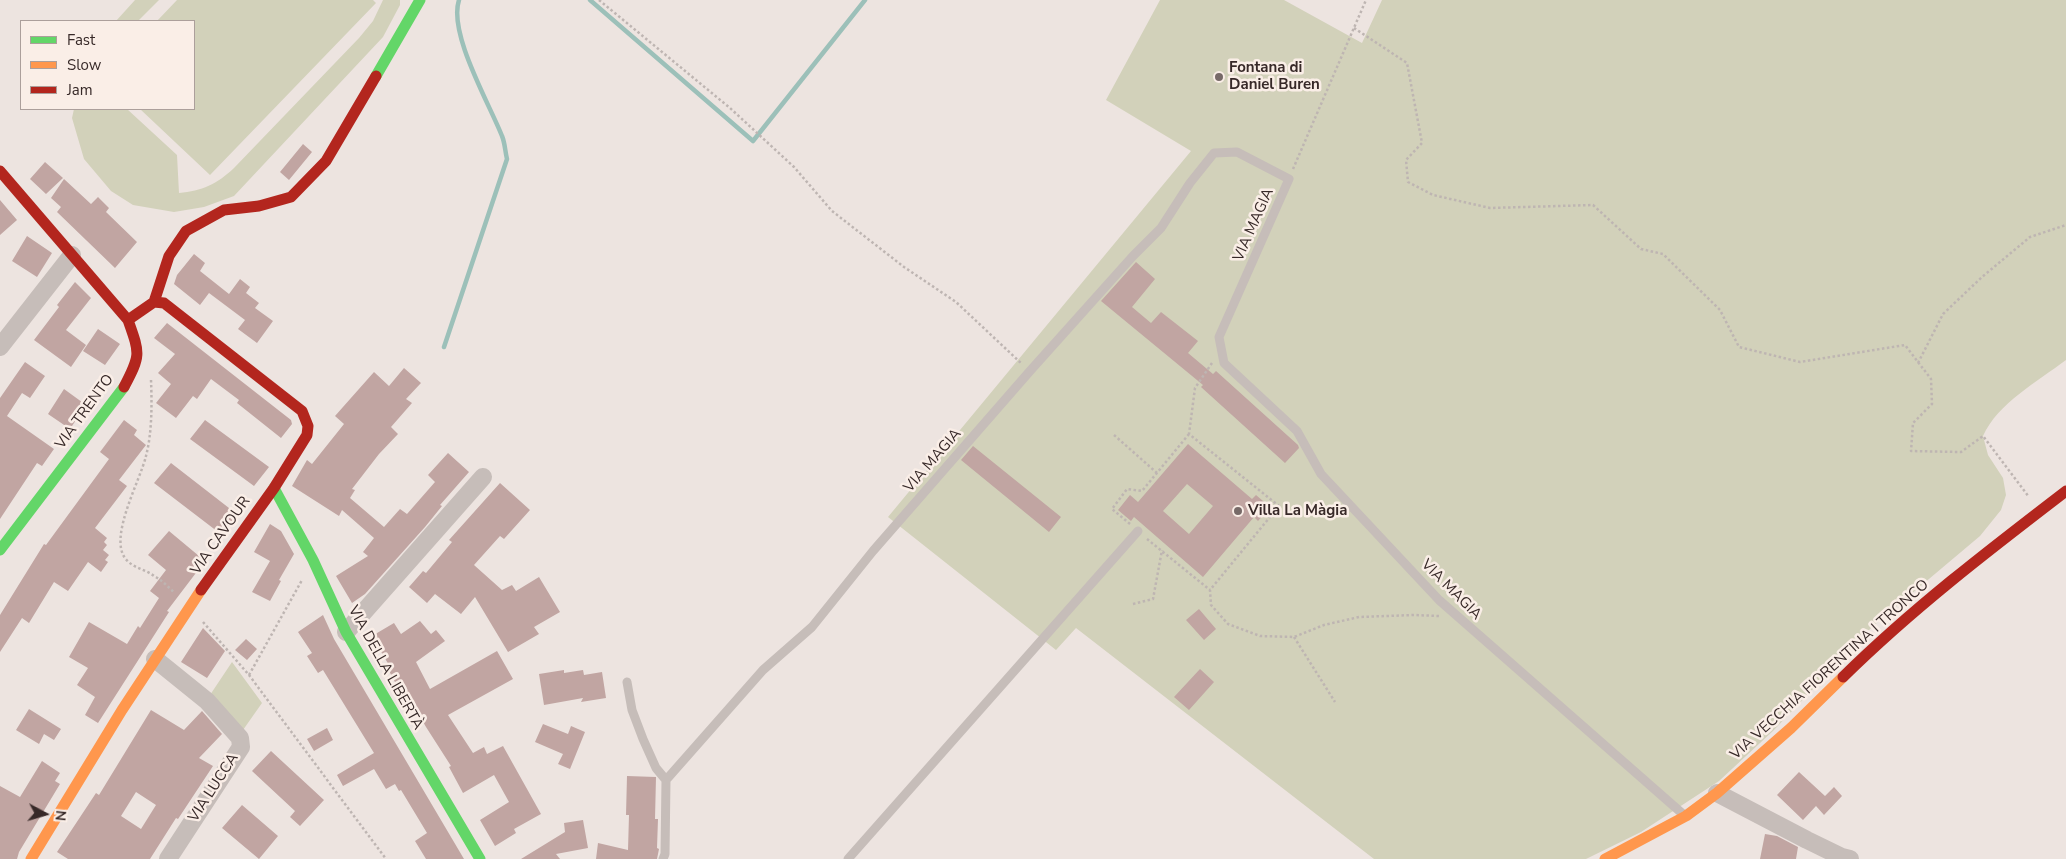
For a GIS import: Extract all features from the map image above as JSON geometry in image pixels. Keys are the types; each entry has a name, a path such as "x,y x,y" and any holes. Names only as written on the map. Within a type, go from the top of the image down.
{"street":[{"path":"128,320 154,302 169,256 186,231 224,210 259,206 291,197 326,161 420,0"},
{"name":"VIA TRENTO","path":"0,171 128,320 138,349 135,366 122,391 0,550"},
{"path":"0,348 72,255"},
{"name":"VIA CAVOUR","path":"31,859 155,659 190,606 274,488 306,435 308,426 302,411 164,303 154,302"},
{"path":"346,632 484,477"},
{"name":"VIA DELLA LIBERTÀ","path":"274,488 313,560 346,632 480,859"},
{"name":"VIA VECCHIA FIORENTINA I TRONCO","path":"1605,859 1686,816 1718,793 1791,728 1877,643 1957,575 2066,491"},
{"name":"VIA LUCCA","path":"155,659 207,701 240,738 241,742 241,747 168,859"},
{"path":"1718,793 1842,857 1850,859"}],"lane":[{"name":"VIA MAGIA","path":"666,780 763,670 812,627 873,551 1030,371 1133,256 1161,228 1190,183 1214,153 1237,152 1289,179 1220,337 1224,363 1297,430 1321,474 1457,618 1686,816"},
{"path":"848,859 1138,531"},
{"path":"627,682 632,710 643,739 656,768 666,780 665,854 663,859"}],"path":[{"path":"598,0 730,108 794,168 832,210 904,267 956,302 1030,371"},
{"path":"1289,179 1366,0"},
{"path":"1354,28 1407,63 1422,143 1406,160 1408,182 1433,195 1490,208 1593,205 1641,249 1662,254 1720,310 1739,347 1800,362 1904,345 1931,379 1932,404 1913,424 1911,451 1961,452 1983,436 2029,497"},
{"path":"1918,363 1943,314 1969,289 2030,237 2066,225"},
{"path":"1210,590 1112,510 1127,489 1142,491 1189,434 1195,388 1222,350"},
{"path":"150,378 150,429 146,455 122,527 122,554 129,563 154,575 190,606 249,675 386,859"},
{"path":"1189,434 1278,506 1210,590 1211,605 1228,624 1260,636 1294,637 1324,625 1359,617 1414,615 1457,618"},
{"path":"1114,435 1157,473"},
{"path":"1133,604 1153,599 1162,550"},
{"path":"249,675 313,560"},
{"path":"1294,637 1335,702"}],"green space":[{"path":"135,0 159,0 139,20 117,20"},
{"path":"177,0 373,0 376,3 210,175 141,110 195,110 195,20 158,20"},
{"path":"383,0 400,0 400,5 383,37 234,196 204,207 174,212 133,205 111,191 84,159 72,118 74,110 128,110 177,155 179,193 202,188 215,182 234,168 359,38 373,21"},
{"path":"1160,0 1284,0 1362,43 1382,0 2066,0 2066,360 2008,403 1998,413 1983,436 1988,455 2003,478 2006,495 2001,510 1980,536 1872,627 1773,731 1719,781 1641,832 1586,859 1374,859 1076,628 1056,650 888,517 1191,151 1106,100"},
{"path":"232,662 262,703 243,730 210,695"}],"building":[{"path":"303,144 312,152 289,180 280,172"},
{"path":"45,162 63,178 46,194 30,179"},
{"path":"64,179 91,204 98,197 109,208 106,212 137,242 115,268 57,212 61,207 51,198"},
{"path":"0,200 17,220 0,235"},
{"path":"27,236 52,253 37,277 12,261"},
{"path":"194,254 205,263 200,271 229,294 240,279 250,287 246,293 259,303 255,308 273,321 257,343 238,329 245,320 209,293 200,305 174,284 177,275"},
{"path":"1136,262 1155,279 1132,307 1151,323 1161,312 1198,341 1188,353 1213,374 1216,371 1298,445 1299,448 1285,463 1201,387 1203,385 1101,301"},
{"path":"75,282 91,298 66,330 86,345 71,367 34,340"},
{"path":"167,323 291,420 292,424 281,438 237,403 239,400 211,379 197,399 193,396 176,418 156,403 171,384 158,373 175,354 154,338"},
{"path":"98,329 120,344 105,365 83,351"},
{"path":"25,362 45,376 30,398 22,393 7,416 54,449 42,466 37,463 0,519 0,398"},
{"path":"404,368 421,383 406,399 412,403 391,427 398,434 379,454 352,489 355,490 350,498 384,527 400,509 407,514 435,482 428,475 448,453 469,472 440,505 442,506 425,527 365,594 352,603 336,576 368,556 363,552 374,538 342,510 339,516 292,486 307,460 312,464 344,424 335,416 374,372 389,386"},
{"path":"64,389 86,405 70,429 48,414"},
{"path":"124,420 137,430 134,435 146,445 119,480 127,486 95,528 107,538 104,542 107,545 103,550 109,555 105,560 108,562 101,572 88,562 68,591 54,582 29,623 22,618 0,652 0,615 44,544 46,545 109,459 100,452"},
{"path":"205,420 269,467 254,486 190,439"},
{"name":"Villa La Màgia","path":"1188,444 1252,499 1256,495 1270,507 1258,521 1254,517 1203,577 1134,517 1131,521 1118,510 1130,495 1138,502","holes":["1187,484 1213,506 1189,534 1163,511"]},
{"path":"973,446 1061,517 1049,532 961,460"},
{"path":"171,463 238,515 222,535 154,483"},
{"path":"500,483 530,510 504,539 500,536 474,565 502,590 512,585 516,591 539,577 560,612 534,627 539,634 508,652 475,597 461,614 435,594 427,603 409,587 423,571 426,573 452,542 449,540"},
{"path":"270,524 281,531 294,554 279,580 281,581 270,601 252,592 270,561 254,552"},
{"path":"169,531 205,561 167,611 169,612 98,723 85,715 95,697 77,685 88,668 69,657 89,622 127,644 138,626 140,628 159,598 150,591 166,570 148,555"},
{"path":"1199,609 1216,629 1204,640 1186,620"},
{"path":"323,615 334,639 464,859 426,859 415,841 427,833 401,790 399,791 395,784 386,789 374,769 343,786 337,775 374,753 323,670 318,673 307,656 312,653 298,632"},
{"path":"420,621 431,634 436,630 445,641 416,662 430,689 497,651 513,679 448,715 473,753 484,747 487,754 503,746 541,814 514,829 516,833 495,846 480,820 509,802 494,775 463,793 449,767 451,766 409,697 404,699 388,669 390,667 372,636 394,623 401,634"},
{"path":"203,628 225,651 207,678 181,662"},
{"path":"246,639 257,649 247,660 235,650"},
{"path":"1200,669 1214,682 1189,710 1174,697"},
{"path":"564,670 564,673 583,670 584,675 602,672 606,698 581,702 583,698 544,705 539,674"},
{"path":"29,709 61,729 54,740 44,734 39,744 16,730"},
{"path":"151,710 184,730 202,711 222,734 199,758 213,766 150,859 68,859 57,852 96,793 99,795","holes":["136,792 156,805 141,829 121,816"]},
{"path":"543,724 568,734 571,726 585,732 570,769 558,764 563,754 535,742"},
{"path":"327,728 333,740 314,751 307,739"},
{"path":"271,751 324,800 300,826 290,817 295,811 252,771"},
{"path":"42,761 60,773 55,781 60,784 19,852 17,859 0,859 0,786 20,797"},
{"path":"1799,772 1825,796 1834,787 1842,796 1824,815 1816,806 1803,820 1777,795"},
{"path":"627,776 656,777 655,819 658,819 657,848 659,849 657,859 596,859 598,843 628,850 629,815 626,815"},
{"path":"242,805 278,836 259,859 222,828"},
{"path":"583,820 588,848 556,854 560,859 521,859 565,832 564,823"},
{"path":"1765,834 1777,836 1798,847 1796,859 1760,859"}],"waterway":[{"path":"444,347 507,159 504,141 464,49 457,14 459,0"},
{"path":"590,0 753,141 865,0"}],"traffic: fast":[{"path":"376,76 420,0"},
{"path":"0,550 124,387"},
{"path":"274,488 313,560 346,632 480,859"}],"traffic: slow":[{"path":"31,859 122,710 201,590"},
{"path":"1605,859 1686,816 1717,793 1791,728 1843,677"}],"traffic: jam":[{"path":"154,302 169,256 186,231 224,210 259,206 291,197 326,161 376,76"},
{"path":"0,171 128,320 135,340 137,354 136,361 124,387"},
{"path":"128,320 154,302 164,303 302,411 308,426 307,435 274,488 201,590"},
{"path":"1843,677 1924,604 2066,491"}],"place":[{"name":"Fontana di Daniel Buren","path":"1219,77"},
{"name":"Villa La Màgia","path":"1238,511"}]}
